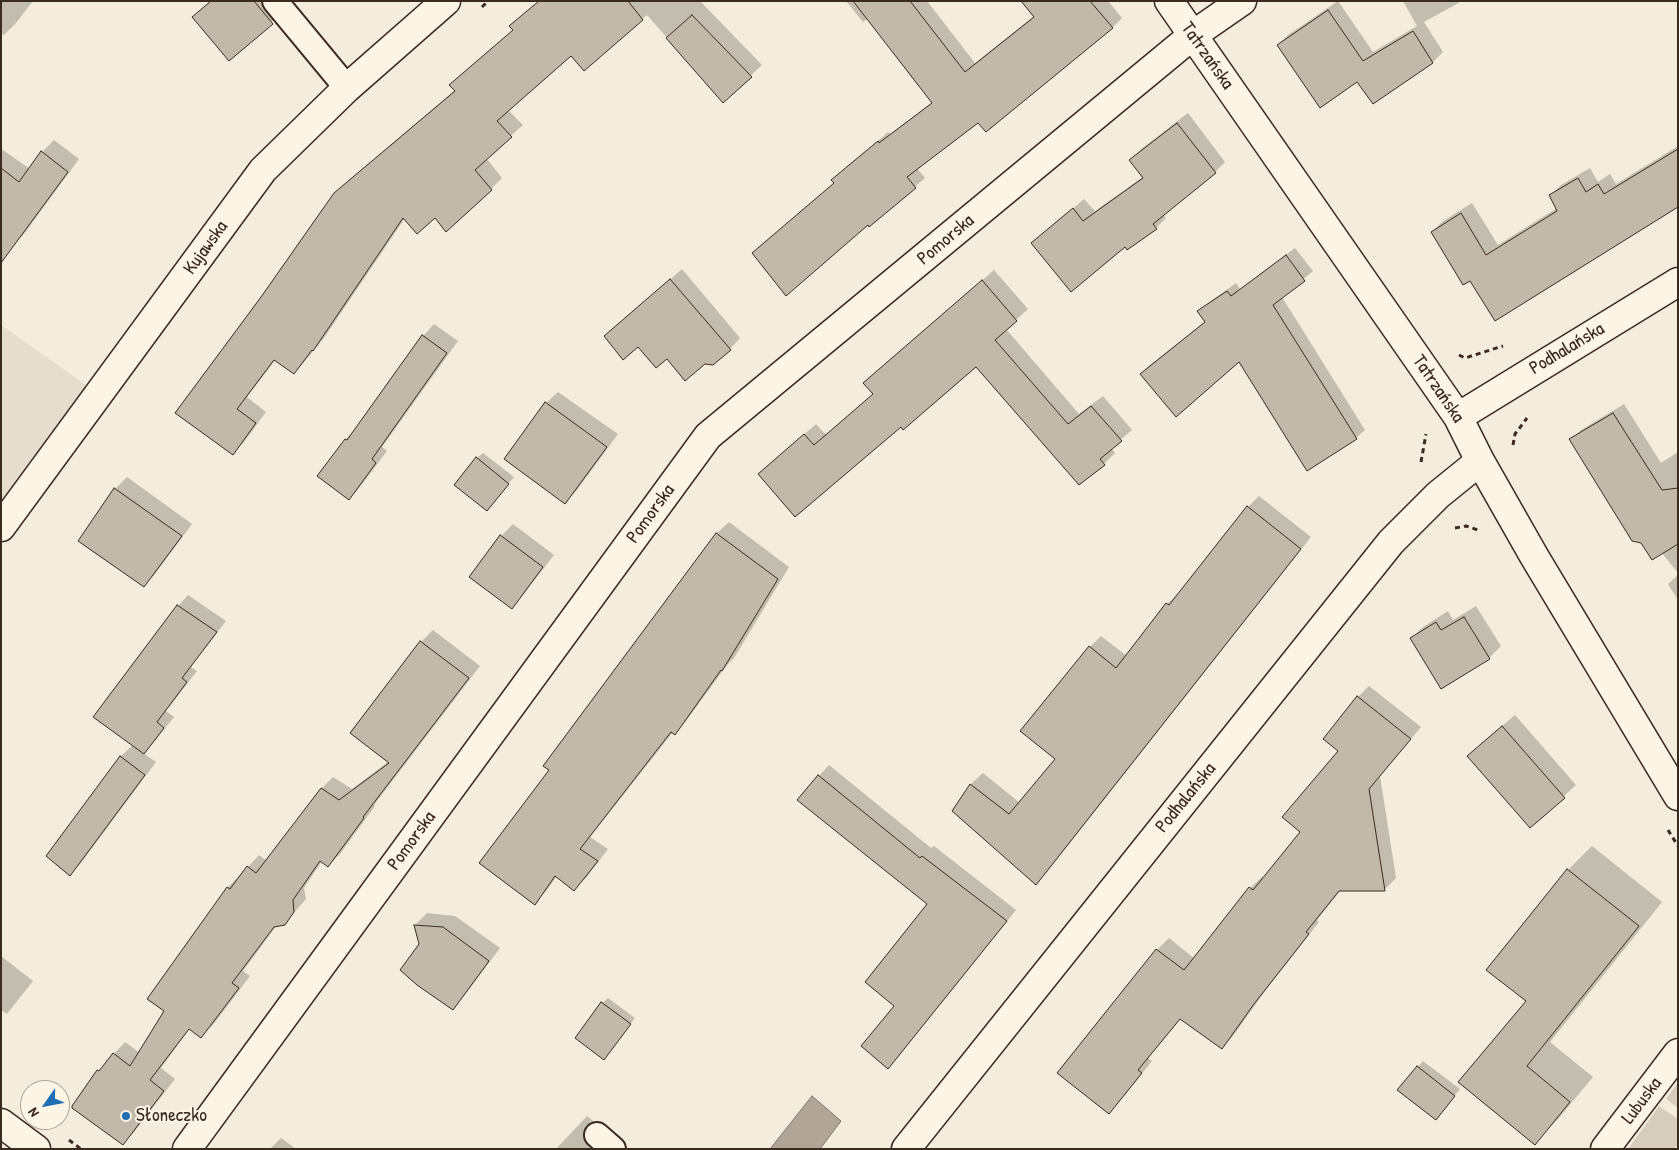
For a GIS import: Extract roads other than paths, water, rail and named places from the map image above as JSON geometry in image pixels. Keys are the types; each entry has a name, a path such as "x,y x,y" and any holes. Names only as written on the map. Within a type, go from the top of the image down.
{"street":[{"name":"Kujawska","path":"1,527 263,170 346,88 446,1"},
{"name":"Tatrzańska","path":"1169,1 1458,417 1480,461 1534,556 1678,796"},
{"name":"Pomorska","path":"187,1149 708,436 1193,36 1242,1"},
{"name":"Podhalańska","path":"1458,417 1678,282"},
{"name":"Podhalańska","path":"906,1149 1391,542 1438,495 1480,461"},
{"name":"Lubuska","path":"1606,1149 1678,1053"},
{"path":"1,1122 36,1149"}],"lane":[{"path":"275,1 346,88"}],"place":[{"name":"Słoneczko","path":"126,1116"}]}
